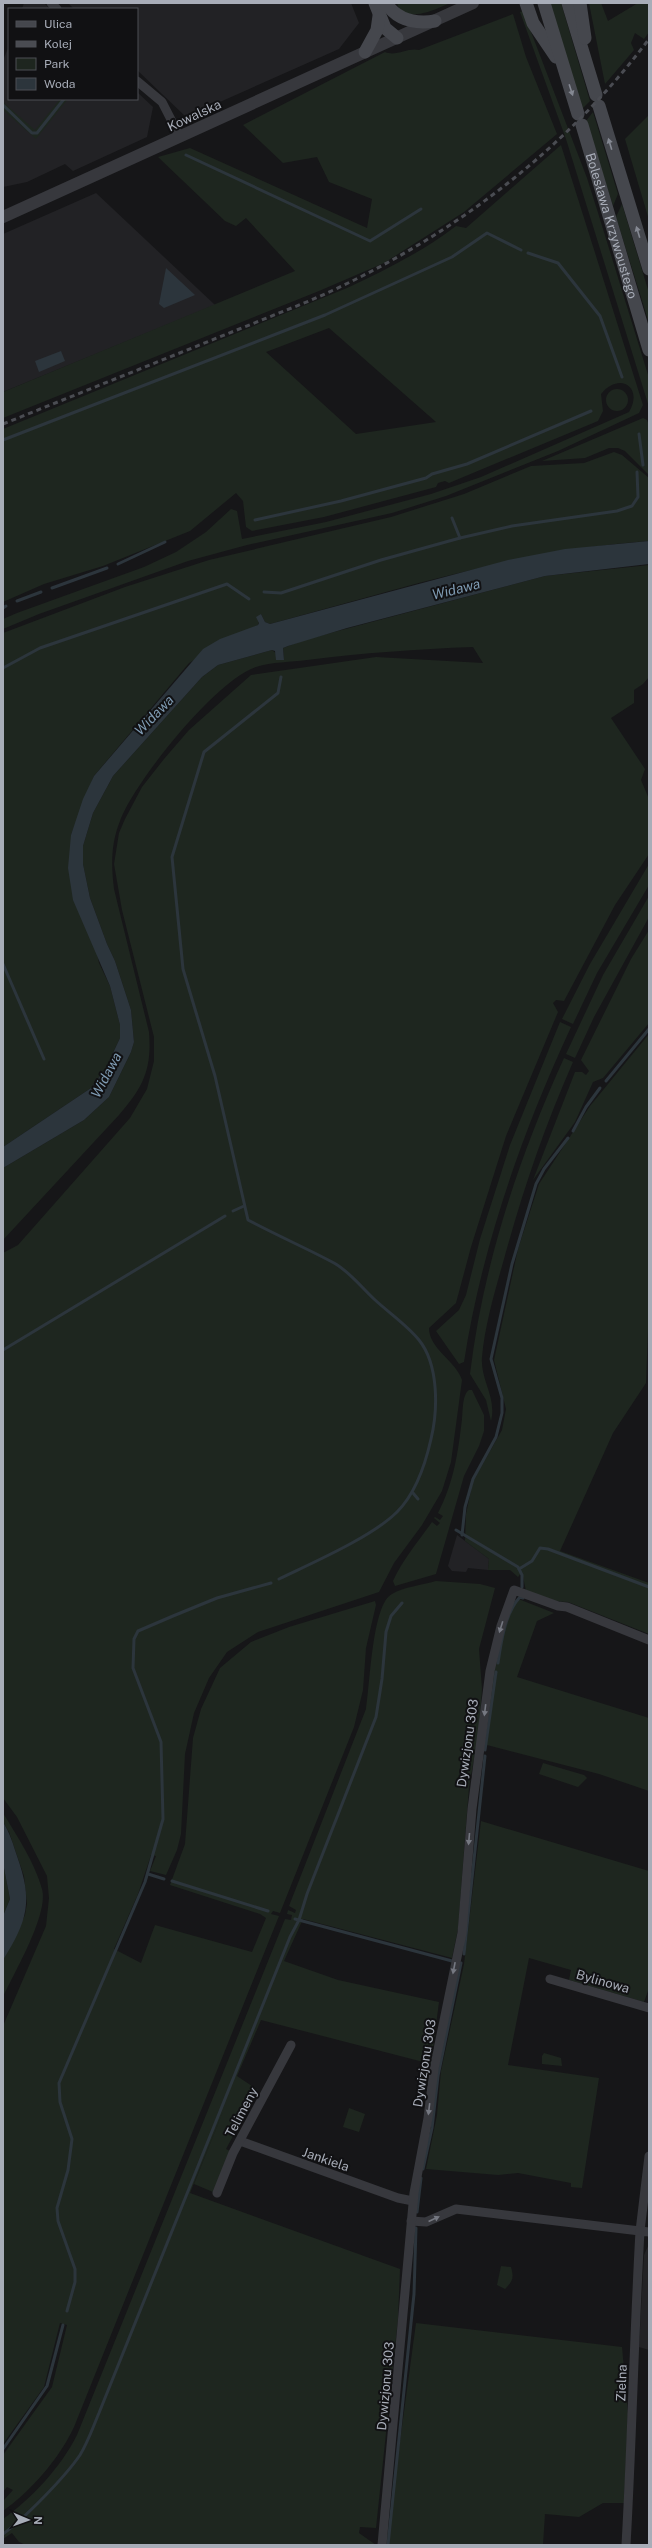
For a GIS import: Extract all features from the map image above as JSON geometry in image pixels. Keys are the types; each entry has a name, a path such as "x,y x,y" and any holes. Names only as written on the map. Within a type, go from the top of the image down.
{"main road":[{"path":"526,3 533,23 563,67"},
{"name":"Bolesława Krzywoustego","path":"544,3 649,350"},
{"name":"Bolesława Krzywoustego","path":"568,3 649,269"},
{"path":"580,3 586,62"},
{"path":"380,7 405,19 419,22 435,21"},
{"path":"380,7 385,28 397,38"},
{"path":"366,52 377,30 380,7"}],"street":[{"name":"Kowalska","path":"3,217 473,3"},
{"path":"138,81 162,102 180,136"},
{"name":"Dywizjonu 303","path":"382,2545 411,2221 409,2200 462,1933 472,1809 490,1671 501,1626 514,1590 558,1606 567,1607 649,1640"},
{"name":"Bylinowa","path":"550,1979 649,2008"},
{"name":"Telimeny","path":"216,2193 240,2141 291,2046"},
{"name":"Jankiela","path":"240,2141 409,2200"},
{"name":"Zielna","path":"626,2545 633,2417 634,2328 644,2231 642,2211 649,2156"},
{"path":"411,2221 426,2222 456,2209 644,2231"}],"shaded area":[{"path":"24,3 44,3 49,8 22,8"},
{"path":"68,3 351,3 359,23 339,49 186,117 138,71 138,8 73,8"},
{"path":"8,48 8,100 138,100 138,93 153,107 147,137 73,171 65,164 27,182 3,187 3,60"},
{"path":"96,193 215,305 3,392 3,234"},
{"path":"457,1535 489,1559 488,1570 468,1568 466,1572 452,1571 448,1566"},
{"path":"649,2244 649,2350 639,2347 644,2255"}],"green space":[{"path":"397,3 450,3 421,14 413,14 400,10"},
{"path":"549,3 561,3 590,101 582,109"},
{"path":"589,3 601,3 608,21 638,3 649,3 649,32 644,39 635,33 631,43 634,50 605,84"},
{"path":"523,11 587,178 649,378 649,407 566,139 520,12"},
{"path":"513,14 526,57 557,134 464,212 384,263 319,291 3,418 3,392 295,271 246,218 236,226 225,221 158,157 190,148 367,228 372,199 329,182 317,157 283,163 243,125 385,52 393,53 415,49 419,50"},
{"path":"59,100 67,100 36,139 3,110 3,102 35,130"},
{"path":"593,112 618,194 613,206 586,121"},
{"path":"649,115 649,220 625,139"},
{"path":"561,145 643,405 639,413 558,451 446,496 392,513 247,545 188,561 39,614 3,629 3,619 144,567 176,552 206,532 231,509 237,511 242,539 326,522 431,494 481,477 629,412 633,403 631,389 622,383 615,384 608,387 601,394 603,411 598,421 449,483 445,481 438,483 436,487 324,517 252,531 246,527 243,501 236,493 190,531 103,566 44,584 3,602 3,429 347,288 417,252 456,226 466,228","holes":["329,328 436,422 356,434 266,352"]},
{"path":"622,204 649,293 649,323 616,217"},
{"path":"617,389 625,392 628,400 625,408 617,411 609,408 606,400 609,392"},
{"path":"643,418 647,420 649,425 649,475 625,451 618,448 609,448 585,458 542,461"},
{"path":"614,452 622,455 649,478 649,541 553,553 505,562 411,585 270,624 265,622 261,614 258,625 189,663 94,776 71,835 99,963 110,986 120,1025 120,1038 106,1068 91,1088 3,1147 3,633 125,587 209,560 391,517 464,494 531,466 584,463"},
{"path":"649,565 649,677 643,684 634,690 634,703 611,718 645,769 641,780 649,799 649,854 615,905 564,1001 556,1000 553,1003 558,1012 506,1136 471,1247 456,1303 429,1328 433,1342 459,1373 462,1380 451,1462 442,1491 422,1525 394,1563 379,1592 258,1632 227,1652 209,1678 194,1713 185,1754 181,1834 177,1850 166,1875 150,1871 156,1856 151,1855 138,1894 114,1949 141,1963 155,1925 252,1952 266,1918 260,1914 170,1885 185,1844 193,1738 201,1709 220,1668 251,1642 289,1627 375,1601 376,1605 366,1648 363,1690 354,1727 280,1913 273,1911 271,1914 279,1916 74,2427 61,2451 43,2474 24,2494 3,2511 3,2501 13,2490 7,2487 3,2492 3,2455 52,2387 67,2325 60,2323 44,2387 3,2444 3,2026 46,1926 49,1898 47,1876 17,1817 3,1798 3,1253 18,1245 130,1118 147,1089 154,1061 154,1037 122,910 114,864 119,833 125,819 142,787 164,759 189,730 251,675 376,657 483,663 473,647 369,653 262,665 240,675 220,691 179,734 159,758 128,804 117,829 112,854 114,889 149,1032 150,1045 147,1068 140,1086 119,1115 3,1240 3,1168 84,1120 109,1097 131,1052 134,1042 131,1010 115,961 90,898 83,864 83,846 93,813 113,776 202,677 218,665 272,650 284,660 283,648 304,640 545,576"},
{"path":"649,864 649,885 597,973 573,1024 562,1019 590,964"},
{"path":"649,896 649,917 594,1017 575,1058 566,1054 603,975"},
{"path":"649,930 649,1023 603,1078 593,1082 575,1122 533,1180 575,1072 582,1072 586,1075 589,1071 581,1060 631,959"},
{"path":"560,1022 571,1027 536,1108 506,1191 481,1276 464,1362 459,1364 436,1331 459,1310 466,1295 480,1239 510,1145"},
{"path":"649,1034 649,1302 646,1383 613,1433 560,1551 649,1583 649,1634 568,1602 550,1601 526,1591 522,1572 518,1577 510,1570 488,1570 489,1559 465,1541 466,1514 473,1481 502,1430 506,1409 494,1360 518,1249 539,1184 590,1106"},
{"path":"564,1058 573,1062 543,1135 511,1233 488,1320 483,1345 482,1365 492,1404 491,1421 486,1400 470,1374 484,1293 505,1212 518,1173 532,1134"},
{"path":"469,1390 472,1390 484,1415 484,1431 479,1446 464,1476 436,1574 395,1586 393,1581 406,1558 432,1522 437,1526 440,1523 434,1518 435,1517 440,1520 443,1516 438,1513 452,1479 459,1444 464,1399"},
{"path":"436,1581 480,1584 495,1588 479,1649 482,1689 479,1731 469,1787 458,1929 452,1958 303,1919 284,1961 338,1980 439,2002 431,2064 261,2020 237,2076 258,2090 226,2149 230,2151 213,2192 194,2184 224,2109 190,2193 400,2269 398,2319 376,2528 360,2527 359,2533 376,2545 26,2545 19,2542 12,2533 3,2539 3,2519 25,2502 45,2481 63,2459 77,2435 285,1919 291,1920 292,1915 287,1914 288,1910 295,1913 296,1910 289,1906 366,1709 376,1629 385,1601 392,1594 397,1592"},
{"path":"515,1600 521,1600 554,1613 537,1621 517,1677 649,1718 649,1791 599,1774 483,1744 492,1675 510,1608"},
{"path":"543,1763 584,1775 587,1778 578,1787 539,1774"},
{"path":"3,1813 35,1869 42,1889 43,1900 36,1928 3,1997 3,1960 25,1915 27,1904 24,1876 9,1832 3,1822"},
{"path":"481,1821 649,1871 649,1988 644,2002 569,1980 571,1970 529,1958 508,2065 599,2078 582,2188 571,2187 571,2183 518,2173 498,2175 426,2169 437,2115 441,2071 464,1964"},
{"path":"3,1863 10,1899 3,1916"},
{"path":"544,2053 561,2058 562,2066 542,2064 542,2056"},
{"path":"349,2108 365,2114 359,2132 343,2127"},
{"path":"501,2266 511,2267 512,2271 513,2277 510,2284 505,2289 497,2285"},
{"path":"416,2323 622,2347 628,2414 624,2503 603,2503 579,2517 545,2514 543,2545 386,2545"}],"water":[{"path":"166,268 195,295 164,308 159,304"},
{"path":"61,351 65,361 39,372 35,361"},
{"name":"Widawa","path":"649,541 649,564 545,576 347,628 288,646 283,648 284,660 276,660 275,651 272,650 218,665 202,677 113,776 93,813 83,846 83,864 90,898 115,961 131,1010 134,1042 131,1052 109,1097 84,1120 3,1168 3,1147 91,1088 106,1068 120,1038 120,1025 110,986 73,900 68,868 71,835 83,799 94,776 203,649 220,639 258,625 259,623 256,617 261,614 265,622 270,624 508,560 565,549"},
{"path":"3,1822 8,1830 22,1872 26,1898 23,1921 3,1960 3,1916 10,1899 3,1863"}],"waterway":[{"path":"3,105 32,133 37,133 63,100"},
{"path":"186,155 370,241 421,209"},
{"path":"3,440 325,315 452,257 487,233 521,250"},
{"path":"528,253 558,263 600,316 622,377"},
{"path":"255,520 341,501 426,478 432,474 467,464 591,411"},
{"path":"639,434 643,465"},
{"path":"264,592 281,593 381,560 460,538 512,526 617,511 632,506 638,497 637,472"},
{"path":"452,518 460,538"},
{"path":"118,564 165,542"},
{"path":"52,588 107,568"},
{"path":"3,668 40,648 227,584 249,599"},
{"path":"17,601 41,592"},
{"path":"279,1579 373,1531 404,1505 415,1488 426,1459 431,1439 436,1402 433,1375 426,1350 409,1329 374,1299 340,1266 248,1220 215,1076 183,969 172,857 204,752 278,693 281,677"},
{"path":"3,964 44,1059"},
{"path":"606,1081 649,1029"},
{"path":"573,1131 586,1107 600,1088"},
{"path":"462,1535 465,1507 473,1479 496,1437 502,1413 502,1398 491,1359 512,1264 536,1184 544,1169 568,1138"},
{"path":"233,1211 244,1206"},
{"path":"3,1350 225,1216"},
{"path":"413,1493 418,1499"},
{"path":"456,1530 518,1567 522,1575 522,1587"},
{"path":"519,1569 532,1561 540,1548 548,1549 649,1587"},
{"path":"67,2311 75,2282 75,2269 58,2221 57,2208 68,2170 72,2139 60,2102 59,2083 145,1882 163,1819 161,1742 133,1668 134,1639 138,1631 217,1598 271,1583"},
{"path":"498,1663 502,1637 507,1619 520,1597 523,1598"},
{"path":"3,2534 33,2508 55,2485 80,2455 86,2445 290,1937 299,1920 307,1894 376,1717 382,1679 386,1632 391,1616 402,1603"},
{"path":"485,1750 496,1672"},
{"path":"464,1954 485,1756"},
{"path":"148,1874 164,1879"},
{"path":"172,1881 268,1911"},
{"path":"295,1919 452,1961"},
{"path":"423,2169 432,2128 438,2076 461,1963"},
{"path":"417,2212 421,2178"},
{"path":"388,2545 414,2294 416,2228"},
{"path":"3,2449 47,2386 63,2325"}],"railway":[{"path":"3,424 309,301 358,278 406,252 452,223 496,192 538,158 578,121 615,81 649,39"}]}
